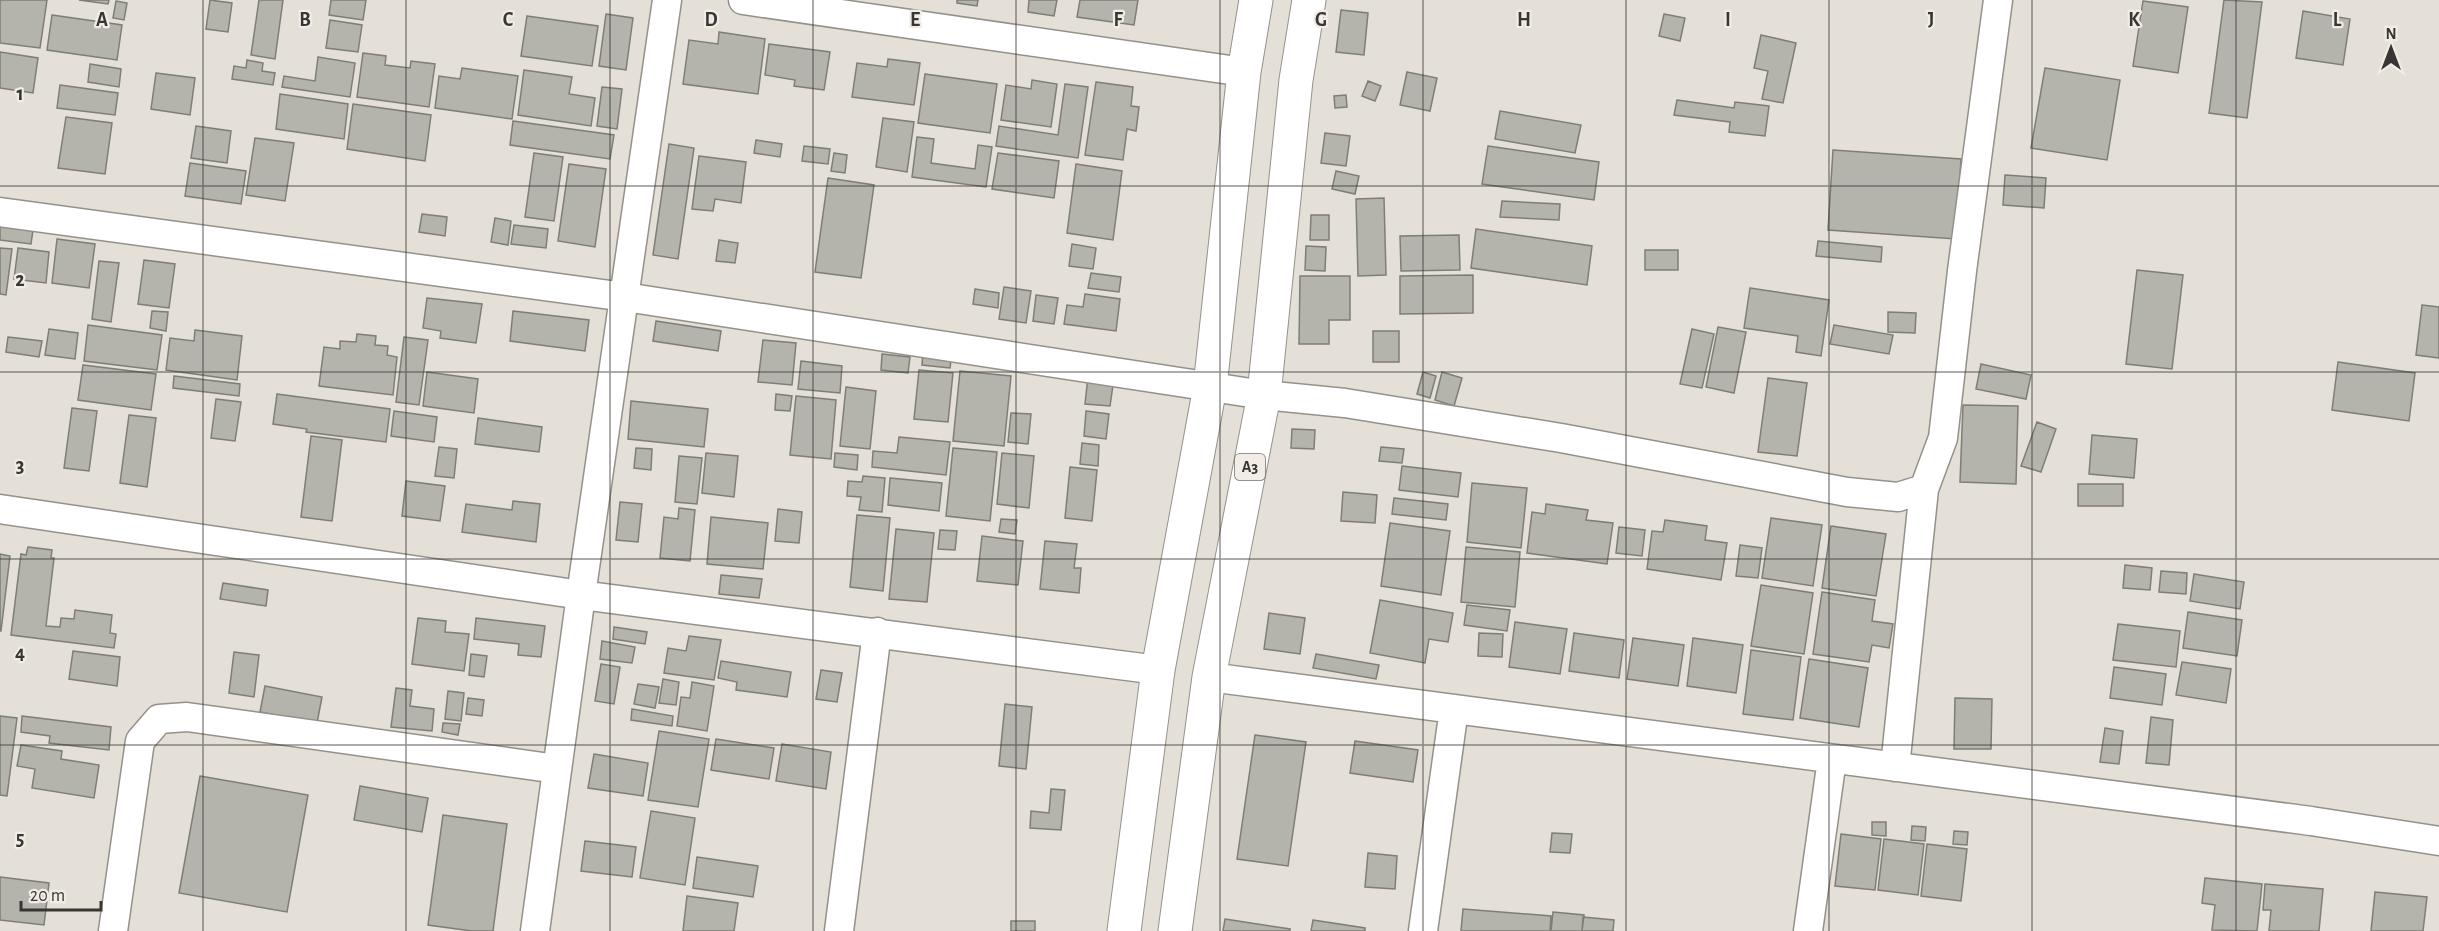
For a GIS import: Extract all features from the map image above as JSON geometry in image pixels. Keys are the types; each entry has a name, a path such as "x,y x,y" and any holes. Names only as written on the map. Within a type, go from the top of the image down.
{"highway":[{"path":"1124,931 1158,670 1210,387 1244,72 1256,0"},
{"name":"A3","path":"1175,931 1209,677 1264,395 1296,80 1309,0"}],"street":[{"path":"535,931 667,0"},
{"path":"744,0 1244,72"},
{"path":"1895,767 1924,489 1943,438 1962,271 1998,0"},
{"path":"0,212 625,297 1264,395 1345,403 1561,438 1846,492 1898,497 1924,489"},
{"path":"0,509 581,596 877,632 1158,670"},
{"path":"839,931 877,632"},
{"path":"1209,677 2311,821 2439,841"},
{"path":"1423,931 1454,709"},
{"path":"113,931 140,741 159,719 187,717 557,769"},
{"path":"1808,931 1832,759"}],"building":[{"path":"0,0 47,0 40,48 0,43"},
{"path":"79,0 109,0 108,4"},
{"path":"210,0 232,3 228,32 206,29"},
{"path":"259,0 283,0 275,59 251,55"},
{"path":"331,0 366,0 363,20 329,15"},
{"path":"957,0 978,0 977,6 957,3"},
{"path":"1029,0 1057,0 1054,16 1028,12"},
{"path":"1080,0 1138,0 1134,25 1077,17"},
{"path":"2224,0 2262,2 2247,118 2209,113"},
{"path":"116,1 127,3 124,20 113,18"},
{"path":"2143,1 2188,7 2178,73 2133,66"},
{"path":"1341,10 1368,13 1364,55 1336,52"},
{"path":"2303,11 2350,19 2343,65 2296,58"},
{"path":"606,14 633,18 626,70 599,66"},
{"path":"1664,14 1685,18 1680,41 1659,36"},
{"path":"52,15 122,25 117,60 47,50"},
{"path":"527,16 598,26 592,66 521,56"},
{"path":"330,20 362,25 358,52 326,48"},
{"path":"719,32 765,39 758,94 683,84 689,40 718,44"},
{"path":"1761,35 1796,43 1783,103 1762,99 1768,71 1754,68"},
{"path":"769,44 830,52 824,90 794,86 795,80 765,75"},
{"path":"0,52 38,58 33,93 0,88"},
{"path":"363,53 386,56 385,65 410,68 411,61 435,64 429,107 357,97"},
{"path":"318,57 355,63 350,97 282,87 284,76 315,81"},
{"path":"888,59 920,63 914,105 852,97 857,63 887,67"},
{"path":"247,60 263,63 262,71 275,73 273,85 232,79 234,66 246,68"},
{"path":"90,64 121,69 119,87 88,82"},
{"path":"462,68 518,76 512,119 435,108 439,76 460,79"},
{"path":"2045,68 2120,80 2107,160 2031,148"},
{"path":"524,70 572,77 569,94 595,98 591,126 518,115"},
{"path":"1407,72 1437,78 1430,111 1400,105"},
{"path":"156,73 195,78 190,115 151,109"},
{"path":"925,74 997,84 990,133 918,123"},
{"path":"1032,80 1057,84 1051,127 1001,120 1006,85 1031,89"},
{"path":"1368,81 1381,86 1375,101 1362,96"},
{"path":"1096,82 1133,87 1131,106 1139,107 1136,131 1127,129 1123,160 1085,155"},
{"path":"1065,84 1088,87 1078,158 996,146 999,126 1058,135"},
{"path":"60,85 118,93 115,115 57,108"},
{"path":"602,87 622,89 617,129 597,126"},
{"path":"280,94 348,104 344,139 276,129"},
{"path":"1346,95 1347,107 1335,108 1334,96"},
{"path":"1677,100 1734,108 1735,102 1769,106 1765,136 1729,132 1730,122 1674,115"},
{"path":"353,104 431,115 425,161 347,149"},
{"path":"1500,111 1581,125 1575,153 1495,139"},
{"path":"66,117 112,123 105,174 58,168"},
{"path":"883,118 914,122 907,172 876,167"},
{"path":"513,121 614,135 610,159 510,145"},
{"path":"196,126 231,131 227,163 191,158"},
{"path":"1325,133 1350,136 1346,166 1321,163"},
{"path":"917,137 934,139 931,163 975,169 978,145 992,147 986,187 912,177"},
{"path":"255,138 294,143 285,201 246,195"},
{"path":"756,140 782,144 780,157 754,153"},
{"path":"669,144 694,148 678,259 653,255"},
{"path":"804,146 830,149 828,164 802,161"},
{"path":"1488,146 1599,162 1594,200 1482,184"},
{"path":"1833,150 1961,159 1956,239 1828,230"},
{"path":"534,153 563,157 554,221 525,217"},
{"path":"834,153 847,155 845,173 831,171"},
{"path":"998,153 1059,161 1054,198 992,189"},
{"path":"699,156 746,162 741,203 715,199 713,211 692,209"},
{"path":"190,163 246,171 241,204 185,196"},
{"path":"569,164 606,169 595,247 558,241"},
{"path":"1076,164 1122,171 1113,240 1067,233"},
{"path":"1336,171 1359,176 1355,194 1332,189"},
{"path":"2005,175 2046,178 2044,208 2003,205"},
{"path":"828,178 874,185 861,278 815,272"},
{"path":"1384,198 1386,275 1358,276 1356,199"},
{"path":"1502,201 1560,204 1559,220 1500,217"},
{"path":"422,214 447,217 445,236 419,232"},
{"path":"1311,215 1329,215 1329,240 1310,240"},
{"path":"495,218 511,221 508,245 491,242"},
{"path":"514,225 548,229 546,248 511,244"},
{"path":"0,226 33,230 31,244 0,240"},
{"path":"1476,229 1592,246 1587,285 1471,268"},
{"path":"1459,235 1460,270 1401,271 1400,236"},
{"path":"57,239 95,244 89,288 52,283"},
{"path":"719,240 738,243 735,263 716,261"},
{"path":"1818,241 1882,247 1881,262 1816,256"},
{"path":"1072,244 1096,248 1093,269 1069,266"},
{"path":"1306,246 1326,247 1325,271 1305,270"},
{"path":"0,248 12,249 6,295 0,294"},
{"path":"18,248 49,252 46,283 14,279"},
{"path":"1645,250 1678,250 1678,270 1645,270"},
{"path":"144,260 175,264 169,308 138,304"},
{"path":"99,261 119,263 111,322 92,319"},
{"path":"2137,270 2183,275 2172,369 2126,364"},
{"path":"1091,273 1121,277 1119,292 1088,288"},
{"path":"1473,275 1473,313 1400,314 1400,276"},
{"path":"1300,276 1350,276 1350,320 1329,320 1329,344 1299,344"},
{"path":"1004,287 1031,291 1026,323 999,319"},
{"path":"1750,288 1829,300 1821,356 1796,352 1798,336 1744,328"},
{"path":"975,289 999,293 998,308 973,304"},
{"path":"1085,294 1120,299 1116,331 1064,324 1067,305 1083,307"},
{"path":"1036,295 1058,298 1054,324 1033,321"},
{"path":"427,298 482,304 476,343 440,338 441,331 423,328"},
{"path":"2422,305 2439,307 2439,358 2416,355"},
{"path":"152,311 168,312 166,331 150,328"},
{"path":"513,311 589,320 585,351 510,341"},
{"path":"1888,312 1916,313 1915,333 1888,332"},
{"path":"656,321 721,331 718,351 653,341"},
{"path":"88,325 162,335 157,370 84,361"},
{"path":"1834,325 1893,335 1889,354 1830,344"},
{"path":"1718,327 1746,332 1734,393 1706,387"},
{"path":"49,329 78,333 75,359 45,355"},
{"path":"1692,329 1714,334 1702,388 1680,384"},
{"path":"195,330 242,336 237,380 166,370 170,338 194,341"},
{"path":"1373,331 1399,331 1399,362 1373,362"},
{"path":"357,334 376,336 375,345 388,346 387,355 397,357 393,395 319,386 324,347 340,349 340,341 356,342"},
{"path":"8,337 42,341 39,357 6,352"},
{"path":"404,337 428,340 419,405 396,402"},
{"path":"763,340 796,343 792,385 758,382"},
{"path":"923,350 952,353 950,368 922,365"},
{"path":"882,354 910,357 908,373 881,370"},
{"path":"801,361 842,366 840,393 798,389"},
{"path":"2338,362 2415,373 2409,421 2332,410"},
{"path":"1981,364 2031,375 2026,399 1976,389"},
{"path":"83,365 156,374 151,410 78,400"},
{"path":"919,370 953,373 948,422 914,419"},
{"path":"960,371 1011,376 1004,446 953,441"},
{"path":"427,372 478,379 474,413 423,406"},
{"path":"1423,372 1436,376 1430,398 1417,394"},
{"path":"1442,372 1462,378 1454,406 1435,400"},
{"path":"174,376 240,384 239,396 173,388"},
{"path":"1088,376 1113,385 1110,406 1085,404"},
{"path":"1768,378 1807,383 1797,456 1758,452"},
{"path":"846,387 876,391 870,449 840,446"},
{"path":"277,394 390,409 386,442 306,432 307,429 273,424"},
{"path":"776,394 792,396 790,411 775,410"},
{"path":"796,396 836,400 831,459 790,455"},
{"path":"216,399 241,402 235,441 211,438"},
{"path":"631,401 708,409 704,447 628,439"},
{"path":"1963,405 2018,406 2016,484 1960,482"},
{"path":"72,408 97,411 89,471 64,468"},
{"path":"394,411 437,417 434,442 391,436"},
{"path":"1086,411 1109,414 1106,439 1084,436"},
{"path":"1011,413 1031,414 1028,444 1008,442"},
{"path":"129,415 156,418 147,487 120,483"},
{"path":"478,418 542,427 539,452 475,444"},
{"path":"2037,422 2056,429 2041,472 2021,466"},
{"path":"1292,429 1315,430 1314,449 1291,448"},
{"path":"2092,435 2137,439 2134,478 2089,474"},
{"path":"311,436 342,440 332,521 301,517"},
{"path":"899,437 950,442 946,475 872,467 873,451 897,453"},
{"path":"1082,443 1099,445 1098,466 1080,464"},
{"path":"439,447 457,449 454,478 435,476"},
{"path":"1381,447 1404,449 1402,463 1379,461"},
{"path":"636,448 652,449 651,470 634,468"},
{"path":"953,448 997,452 990,521 946,516"},
{"path":"706,453 738,456 734,497 702,493"},
{"path":"835,453 858,455 857,470 834,467"},
{"path":"1002,453 1034,456 1029,508 997,504"},
{"path":"679,456 702,458 697,504 675,502"},
{"path":"1402,466 1461,473 1458,497 1399,490"},
{"path":"1070,467 1097,470 1092,521 1065,518"},
{"path":"863,476 885,478 882,512 859,510 861,497 847,496 848,481 862,482"},
{"path":"890,478 942,483 939,511 888,505"},
{"path":"406,481 445,486 440,521 402,516"},
{"path":"1472,483 1527,488 1521,548 1467,542"},
{"path":"2078,484 2123,484 2123,506 2078,506"},
{"path":"1343,492 1377,495 1375,523 1341,521"},
{"path":"1394,498 1448,504 1446,520 1392,514"},
{"path":"513,501 540,504 536,542 462,532 466,504 512,510"},
{"path":"620,502 642,504 638,542 616,540"},
{"path":"1546,504 1588,510 1586,520 1613,523 1607,564 1527,553 1532,512 1545,514"},
{"path":"679,508 695,510 690,561 660,558 664,517 678,519"},
{"path":"778,509 802,512 799,543 775,541"},
{"path":"857,515 890,518 883,591 850,587"},
{"path":"711,517 768,523 763,569 707,564"},
{"path":"1771,518 1822,525 1813,586 1762,578"},
{"path":"1001,519 1017,520 1015,534 999,532"},
{"path":"1665,520 1707,526 1705,540 1727,543 1721,580 1647,569 1652,531 1663,532"},
{"path":"1390,523 1450,531 1441,595 1381,586"},
{"path":"1831,526 1886,534 1876,596 1822,588"},
{"path":"1619,527 1645,530 1642,556 1616,553"},
{"path":"896,529 934,533 927,602 889,599"},
{"path":"940,530 957,531 955,550 938,549"},
{"path":"982,536 1023,541 1018,585 977,581"},
{"path":"1045,541 1077,544 1074,568 1081,568 1079,593 1040,589"},
{"path":"1740,545 1762,548 1758,578 1736,576"},
{"path":"28,547 52,550 51,558 54,558 46,626 60,627 61,618 74,619 75,610 112,615 110,633 116,634 114,648 11,635 21,554 26,555"},
{"path":"1466,547 1520,552 1515,607 1461,602"},
{"path":"0,554 10,556 1,631 0,631"},
{"path":"2125,565 2152,568 2150,590 2123,588"},
{"path":"2161,571 2187,573 2186,594 2159,592"},
{"path":"2194,574 2244,582 2240,609 2190,601"},
{"path":"721,575 762,579 759,598 719,594"},
{"path":"223,583 268,590 266,606 220,599"},
{"path":"1761,585 1813,593 1804,654 1751,646"},
{"path":"1822,592 1875,600 1872,621 1893,624 1889,648 1872,645 1869,662 1813,654"},
{"path":"1380,600 1453,613 1448,642 1429,639 1425,663 1370,653"},
{"path":"1467,605 1510,610 1507,631 1464,625"},
{"path":"2188,612 2242,620 2237,656 2183,648"},
{"path":"1269,613 1305,618 1300,654 1264,649"},
{"path":"418,618 446,621 445,632 469,634 464,671 412,664"},
{"path":"476,618 545,626 541,657 518,655 519,644 474,639"},
{"path":"1515,622 1567,629 1560,674 1509,667"},
{"path":"2118,624 2180,631 2176,667 2113,660"},
{"path":"614,627 647,632 645,644 613,639"},
{"path":"1479,633 1503,634 1502,657 1478,656"},
{"path":"1574,633 1624,640 1619,678 1569,671"},
{"path":"689,636 721,640 714,680 664,673 668,648 686,651"},
{"path":"1633,638 1684,645 1678,686 1627,679"},
{"path":"1693,638 1743,645 1736,693 1687,686"},
{"path":"602,641 635,647 632,663 600,659"},
{"path":"1751,650 1801,657 1793,720 1743,714"},
{"path":"73,651 120,657 117,686 69,679"},
{"path":"234,652 259,655 254,697 229,693"},
{"path":"471,654 487,656 484,677 469,675"},
{"path":"1316,654 1379,665 1376,679 1313,668"},
{"path":"1809,659 1868,668 1859,727 1800,718"},
{"path":"721,661 791,672 787,697 736,690 737,682 718,678"},
{"path":"2182,662 2231,669 2226,703 2176,695"},
{"path":"601,664 620,667 614,704 595,701"},
{"path":"2114,667 2166,674 2162,705 2110,698"},
{"path":"821,670 842,673 837,702 816,699"},
{"path":"663,679 679,682 676,705 659,703"},
{"path":"692,682 714,686 707,731 677,726 681,697 690,698"},
{"path":"638,684 659,687 655,708 634,704"},
{"path":"265,686 322,697 317,723 260,712"},
{"path":"396,688 412,690 410,706 434,709 432,731 391,727"},
{"path":"448,691 464,693 461,721 445,719"},
{"path":"468,698 484,700 482,716 466,714"},
{"path":"1955,698 1992,699 1991,749 1954,749"},
{"path":"1005,704 1032,707 1026,769 999,766"},
{"path":"632,709 673,716 672,726 631,720"},
{"path":"0,716 17,718 7,796 0,795"},
{"path":"22,716 111,727 109,750 49,743 50,736 21,732"},
{"path":"2151,717 2173,720 2169,765 2146,763"},
{"path":"443,723 460,724 458,735 442,732"},
{"path":"2105,728 2123,731 2119,764 2100,762"},
{"path":"659,731 709,739 698,807 648,800"},
{"path":"1255,735 1306,742 1288,866 1237,859"},
{"path":"716,739 774,748 769,779 711,770"},
{"path":"1355,741 1418,750 1413,782 1350,773"},
{"path":"782,744 831,752 826,789 776,781"},
{"path":"21,745 62,751 61,759 99,765 94,798 32,788 35,769 17,766"},
{"path":"594,754 648,763 643,796 588,788"},
{"path":"200,776 308,795 287,912 179,893"},
{"path":"360,786 428,798 422,832 354,820"},
{"path":"1051,789 1065,790 1061,830 1030,828 1031,811 1049,813"},
{"path":"651,811 695,818 685,885 640,878"},
{"path":"443,815 507,824 493,931 472,931 428,925"},
{"path":"1872,822 1886,822 1886,836 1872,835"},
{"path":"1912,826 1926,827 1925,841 1911,840"},
{"path":"1954,831 1968,832 1967,845 1953,844"},
{"path":"1552,833 1572,834 1570,853 1550,852"},
{"path":"1841,834 1881,839 1875,890 1835,886"},
{"path":"1884,839 1924,844 1918,895 1878,890"},
{"path":"585,841 636,847 632,877 581,871"},
{"path":"1927,844 1967,849 1961,901 1921,896"},
{"path":"1368,853 1397,856 1395,889 1365,887"},
{"path":"697,857 758,866 753,897 693,888"},
{"path":"0,877 49,883 44,925 0,920"},
{"path":"2205,878 2262,884 2257,931 2212,930 2215,905 2202,903"},
{"path":"2265,884 2323,889 2319,931 2269,931 2271,910 2263,910"},
{"path":"2375,892 2427,897 2423,931 2371,931"},
{"path":"687,896 738,903 734,931 683,931"},
{"path":"1463,909 1551,916 1550,931 1461,931"},
{"path":"1553,912 1584,915 1582,931 1551,931"},
{"path":"1583,917 1614,920 1613,931 1582,931"},
{"path":"1225,919 1290,929 1290,931 1223,931"},
{"path":"1313,920 1365,928 1365,931 1311,931"},
{"path":"1011,921 1035,921 1035,931 1011,931"}]}
